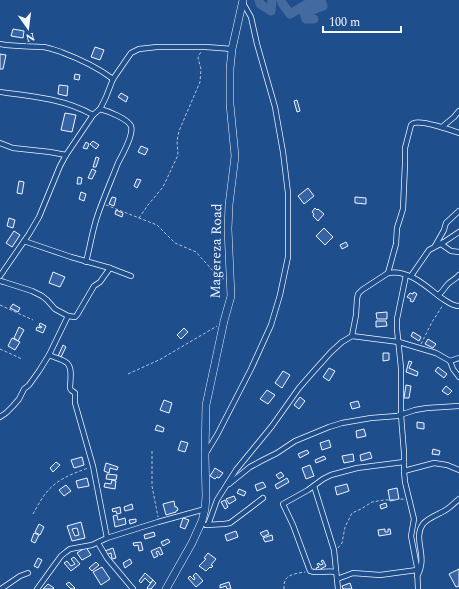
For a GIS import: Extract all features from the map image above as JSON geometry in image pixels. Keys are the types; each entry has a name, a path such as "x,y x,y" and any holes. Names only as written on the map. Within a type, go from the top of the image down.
{"street":[{"name":"Magereza Road","path":"166,589 204,525 206,496 206,405 224,321 231,296 228,229 229,205 235,156 230,104 230,69 232,49 242,1"},
{"path":"205,455 251,369 271,325 280,295 288,257 288,193 278,122 251,17 242,1"},
{"path":"0,44 52,49 86,62 114,79"},
{"path":"0,276 40,217 60,166 66,155 93,115 100,108 114,79 133,51 156,47 206,47 232,49"},
{"path":"0,92 53,100 78,108 93,115"},
{"path":"86,262 93,229 101,204 132,131 131,126 127,121 100,108"},
{"path":"442,127 459,111"},
{"path":"388,273 396,244 397,228 403,209 406,164 405,148 411,125 414,123 421,123 442,127 459,133"},
{"path":"0,143 13,148 66,155"},
{"path":"434,247 444,230 446,223 459,210"},
{"path":"418,589 417,570 411,536 414,519 405,482 404,470 401,415 401,368 397,319 409,276 429,250 459,232"},
{"path":"24,241 131,276"},
{"path":"441,244 450,251 459,252"},
{"path":"0,281 37,294 47,300 55,309 68,316 75,317 94,286 100,282 110,268"},
{"path":"352,336 358,294 388,273 393,272 409,276 449,304 459,306"},
{"path":"438,295 444,291 449,283 459,275"},
{"path":"0,417 6,413 19,399 24,389 29,385 49,356 68,316"},
{"path":"204,525 217,500 236,470 272,426 299,388 331,352 347,338 352,336 399,342 436,353 450,361 453,369 459,377"},
{"path":"49,356 66,362 70,366 71,389 76,393 75,403 93,466 107,538"},
{"path":"450,361 459,358"},
{"path":"227,484 250,467 277,453 295,441 319,430 342,423 401,415 415,410 459,406"},
{"path":"336,572 328,571 314,573 310,571 293,525 282,504 308,490 327,477 350,469 404,462"},
{"path":"404,470 434,463 447,465 459,470"},
{"path":"314,486 334,550 338,589"},
{"path":"204,525 230,523 263,498"},
{"path":"417,576 421,571 422,561 419,538 422,525 426,521 447,509 459,499"},
{"path":"37,589 60,558 70,549 98,543 107,538 205,509"},
{"path":"98,543 107,558 133,589"},
{"path":"337,579 353,574 380,575 417,570"},
{"path":"1,589 20,576 28,573"}],"path":[{"path":"139,218 163,187 177,158 178,137 200,82 201,69 198,58 206,47"},
{"path":"101,204 157,225 175,243 196,252 215,273 231,284"},
{"path":"419,348 432,322 446,301"},
{"path":"0,305 34,320"},
{"path":"128,374 161,359 224,321"},
{"path":"0,349 22,358"},
{"path":"152,451 152,486 158,522"},
{"path":"33,514 45,494 54,484 64,477 93,466"},
{"path":"334,550 342,544 346,527 352,513 362,509 372,502 410,499"},
{"path":"284,589 287,577 310,571"}],"building":[{"path":"13,29 24,31 23,38 11,36"},
{"path":"95,47 104,50 100,60 91,57"},
{"path":"0,54 6,55 3,69 0,69"},
{"path":"75,74 80,75 79,80 74,79"},
{"path":"59,85 68,86 67,96 58,94"},
{"path":"121,93 128,97 126,102 118,97"},
{"path":"297,100 300,111 297,112 294,101"},
{"path":"65,113 76,115 72,132 61,130"},
{"path":"93,141 99,145 96,149 90,144"},
{"path":"86,142 89,144 87,149 83,148"},
{"path":"141,146 148,149 145,155 138,152"},
{"path":"96,157 99,158 96,167 93,167"},
{"path":"92,169 96,171 92,179 88,178"},
{"path":"78,177 82,178 81,184 77,184"},
{"path":"137,179 141,180 137,188 134,186"},
{"path":"19,181 24,182 22,194 17,193"},
{"path":"308,188 314,196 304,204 298,196"},
{"path":"81,192 86,194 84,201 79,199"},
{"path":"112,197 116,198 114,206 109,204"},
{"path":"355,197 366,198 366,204 355,203"},
{"path":"315,208 324,214 318,221 313,216 314,214 312,212"},
{"path":"116,210 123,213 122,217 115,214"},
{"path":"9,218 15,220 13,228 7,226"},
{"path":"324,228 333,237 325,245 316,236"},
{"path":"14,231 20,235 12,247 6,243"},
{"path":"346,242 348,246 342,249 340,245"},
{"path":"53,272 65,277 60,287 49,283"},
{"path":"414,292 417,294 413,302 407,297 410,293 413,294"},
{"path":"13,304 20,308 18,312 10,308"},
{"path":"387,312 387,319 377,319 376,313"},
{"path":"376,321 386,321 387,326 376,327"},
{"path":"40,323 46,326 43,333 36,330 37,327 42,327 39,326"},
{"path":"19,327 24,330 18,341 14,338"},
{"path":"184,328 188,332 181,339 177,335"},
{"path":"413,332 421,337 419,341 411,336"},
{"path":"12,338 20,342 15,350 8,346"},
{"path":"428,339 436,344 433,348 425,344"},
{"path":"63,345 66,347 61,357 58,356"},
{"path":"383,353 389,353 389,360 383,361"},
{"path":"409,361 412,362 409,368 418,372 417,376 406,372"},
{"path":"438,367 447,374 444,378 435,371"},
{"path":"329,368 335,371 329,381 323,377"},
{"path":"283,371 290,375 282,388 275,383"},
{"path":"406,385 411,386 409,398 404,398"},
{"path":"446,386 452,391 448,395 442,391"},
{"path":"267,390 275,395 268,404 260,399"},
{"path":"300,397 305,401 299,409 294,405"},
{"path":"164,400 172,403 169,413 160,410"},
{"path":"358,401 360,407 352,409 350,403"},
{"path":"417,422 424,423 424,429 417,428"},
{"path":"157,425 164,428 163,432 155,430"},
{"path":"364,429 366,436 357,438 356,431"},
{"path":"329,440 331,447 322,450 320,443"},
{"path":"181,441 188,443 185,452 178,450"},
{"path":"433,449 440,451 439,455 432,454"},
{"path":"307,450 309,453 300,458 298,454"},
{"path":"370,452 372,458 361,461 360,455"},
{"path":"353,454 354,461 344,463 342,456"},
{"path":"324,456 326,459 316,463 315,460"},
{"path":"82,457 84,465 74,468 71,460"},
{"path":"56,462 60,465 53,472 50,468"},
{"path":"106,463 118,467 117,470 110,468 109,473 104,471"},
{"path":"310,465 314,476 306,479 302,468"},
{"path":"215,468 223,473 219,478 217,477 215,479 210,476"},
{"path":"281,472 284,476 279,479 276,475"},
{"path":"107,474 117,475 116,480 106,479"},
{"path":"87,478 89,486 78,488 76,481"},
{"path":"287,478 289,482 277,489 275,485"},
{"path":"112,480 116,481 115,489 104,487 105,483 111,484"},
{"path":"263,482 266,487 257,491 255,485"},
{"path":"347,484 349,491 337,495 335,487"},
{"path":"66,485 71,491 64,496 59,490"},
{"path":"397,488 399,499 390,501 388,490"},
{"path":"239,489 246,492 244,496 237,493"},
{"path":"234,496 236,500 229,504 226,499"},
{"path":"225,500 228,507 225,509 221,502"},
{"path":"174,501 175,507 177,507 178,510 166,515 163,504"},
{"path":"386,503 387,507 381,509 380,505"},
{"path":"132,504 133,509 125,511 124,507"},
{"path":"120,507 121,513 117,514 116,511 113,512 112,509"},
{"path":"117,515 118,520 125,518 126,524 115,527 113,516"},
{"path":"183,518 189,520 185,529 180,527"},
{"path":"136,519 136,522 130,524 129,520"},
{"path":"81,522 85,538 72,541 67,526","holes":["77,528 79,535 75,536 72,529"]},
{"path":"39,524 44,527 40,535 35,532"},
{"path":"385,529 385,532 388,532 388,529 390,529 391,534 379,536 378,530"},
{"path":"267,530 269,534 263,537 260,533"},
{"path":"236,531 238,537 227,541 225,535"},
{"path":"154,532 155,536 145,539 144,535"},
{"path":"34,533 39,535 35,543 31,541"},
{"path":"272,535 273,540 265,542 263,538"},
{"path":"168,539 170,542 163,546 161,542"},
{"path":"141,542 143,550 139,551 138,545 134,546 133,543"},
{"path":"86,547 91,555 82,560 77,553"},
{"path":"160,547 163,554 160,555 158,551 156,552 158,556 154,558 151,551"},
{"path":"113,548 116,558 112,559 111,553 103,556 102,552"},
{"path":"208,553 216,559 211,565 213,566 206,571 199,566 206,559 204,558"},
{"path":"74,557 80,564 71,571 64,563 67,561 71,566 75,564 71,559"},
{"path":"38,558 42,560 38,568 34,566"},
{"path":"130,559 132,563 125,568 123,563"},
{"path":"323,560 326,566 317,571 316,568 319,567 317,564 323,564 321,561"},
{"path":"96,562 99,565 92,571 89,568"},
{"path":"102,567 110,579 101,585 93,572"},
{"path":"459,569 459,586 456,587 449,574"},
{"path":"145,573 153,580 150,583 145,578 141,583 139,581"},
{"path":"196,573 203,581 196,587 188,578 190,576 194,580 195,578 193,576"},
{"path":"153,580 156,583 151,589 148,589 147,588"},
{"path":"69,582 75,588 74,589 71,589 66,584"},
{"path":"229,582 231,589 227,589 226,586 220,588 220,585"},
{"path":"350,583 352,589 343,589 342,586"},
{"path":"48,584 54,588 43,589"}],"waterway":[{"path":"259,0 260,4 271,11 272,0"},
{"path":"281,0 290,14 317,0"},
{"path":"314,19 306,19 304,13 323,6 321,0"}]}
